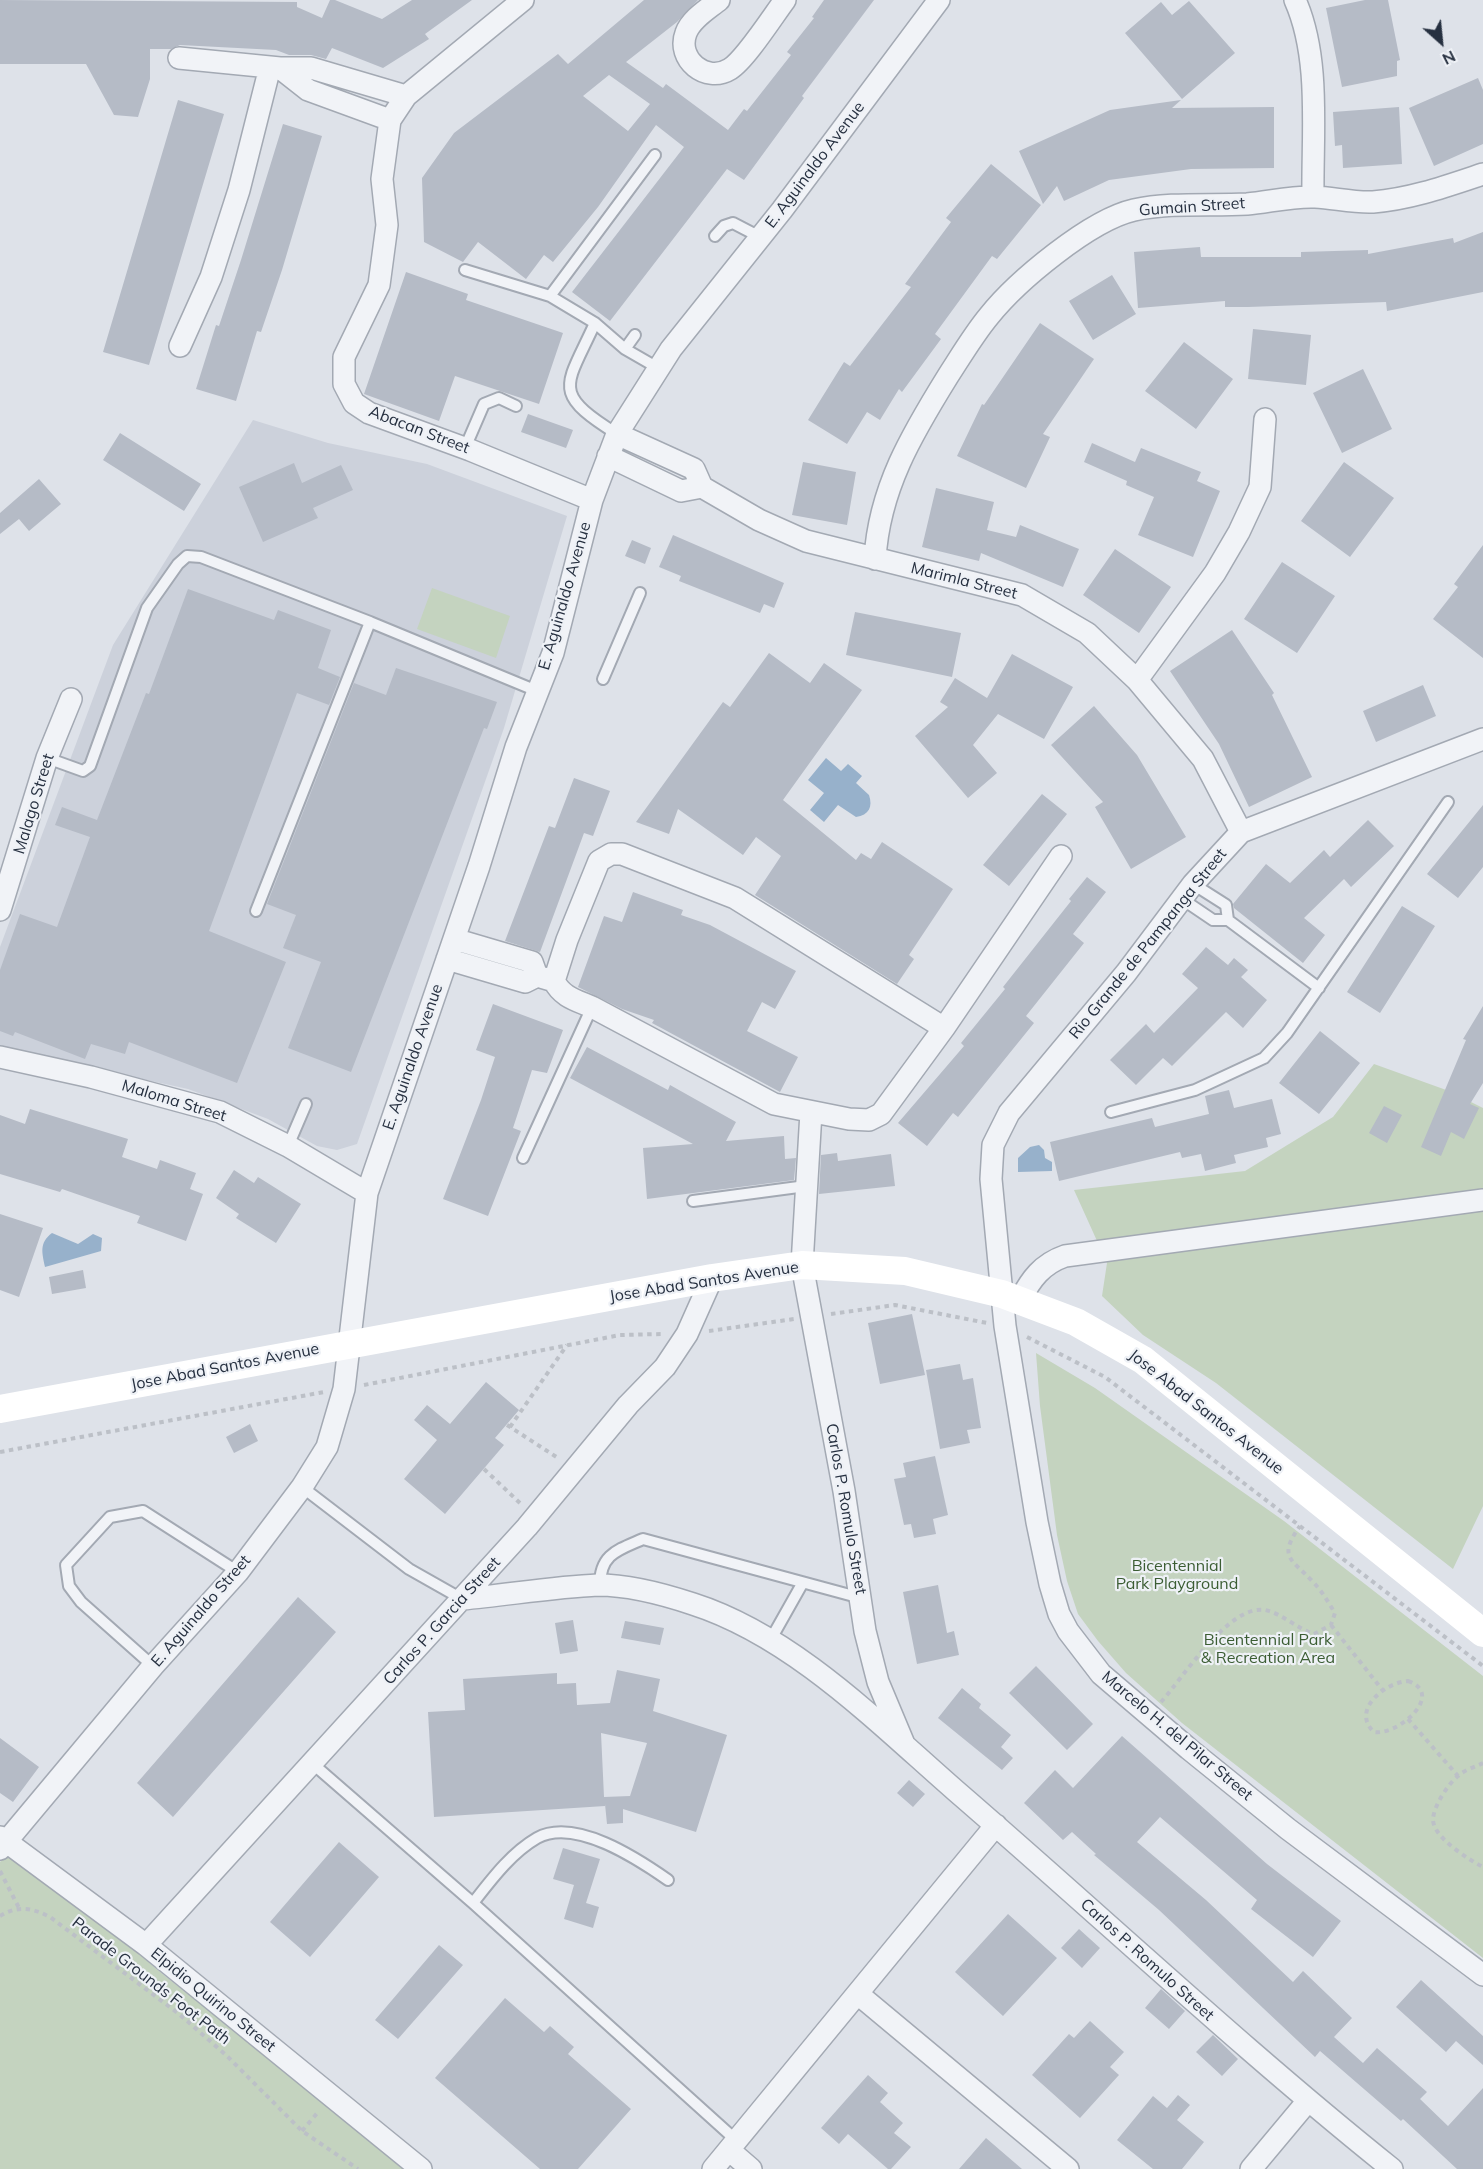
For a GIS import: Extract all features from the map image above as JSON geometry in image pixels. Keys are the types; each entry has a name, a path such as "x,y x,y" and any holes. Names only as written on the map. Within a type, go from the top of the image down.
{"main road":[{"name":"Jose Abad Santos Avenue","path":"0,1409 712,1278 802,1265 905,1271 1011,1297 1076,1322 1143,1360 1483,1633"}],"street":[{"name":"Abacan Street","path":"523,0 406,96 390,120 382,178 387,225 380,285 344,357 344,384 354,404 369,413 465,448 592,501"},
{"path":"719,0 691,24 684,43 689,61 696,68 715,74 733,68 785,0"},
{"name":"E. Aguinaldo Avenue","path":"348,1345 367,1193 451,949 516,747 553,653 592,501 617,434 658,368 939,0"},
{"path":"1295,0 1303,18 1312,79 1312,197"},
{"path":"179,58 311,68 406,96"},
{"path":"275,67 308,90 390,120"},
{"path":"180,346 211,277 275,67"},
{"name":"Gumain Street","path":"875,559 877,527 911,437 989,315 1046,261 1099,225 1133,210 1312,197 1372,202 1429,192 1483,174"},
{"path":"1137,680 1215,573 1239,532 1260,487 1265,418"},
{"name":"Marimla Street","path":"617,434 694,469 702,487 759,520 806,541 1022,595 1087,633 1137,680 1203,759 1241,832"},
{"path":"608,456 681,491 702,487"},
{"name":"Malago Street","path":"0,910 47,758 71,699"},
{"name":"Rio Grande de Pampanga Street","path":"1011,1297 990,1179 993,1145 1009,1113 1126,973 1188,891 1241,832 1483,739"},
{"path":"545,978 567,940 599,861 611,854 622,854 735,898 944,1028"},
{"path":"451,949 532,962 545,978 569,998 592,1007 774,1104 869,1120 881,1114 944,1028 1061,856"},
{"name":"Maloma Street","path":"0,1057 91,1077 220,1112 288,1146 367,1193"},
{"name":"Carlos P. Romulo Street","path":"811,1112 802,1265 865,1631 878,1682 905,1747"},
{"path":"1011,1297 1040,1270 1065,1256 1483,1200"},
{"name":"Carlos P. Garcia Street","path":"146,1945 462,1599 576,1470 628,1406 665,1367 687,1334 712,1278"},
{"name":"Marcelo H. del Pilar Street","path":"1011,1297 1005,1326 1037,1522 1059,1614 1079,1647 1101,1674 1279,1822 1483,1975"},
{"name":"E. Aguinaldo Street","path":"3,1842 153,1666 238,1572 302,1486 327,1447 344,1389 348,1345"},
{"name":"Carlos P. Romulo Street","path":"462,1599 600,1585 646,1591 693,1604 732,1618 771,1639 806,1664 905,1747 1307,2102 1392,2169"},
{"path":"713,2169 996,1825"},
{"name":"Elpidio Quirino Street","path":"3,1842 146,1945 421,2169"},
{"path":"858,1994 1068,2169"},
{"path":"1251,2169 1307,2102"},
{"path":"733,2145 751,2169"}],"lane":[{"path":"550,296 655,155"},
{"path":"715,236 724,225 733,223 760,237"},
{"path":"465,270 550,296 595,323 626,349 658,368"},
{"path":"595,323 568,381 571,395 586,415 617,434"},
{"path":"626,349 635,335"},
{"path":"465,448 484,404 499,398 516,406"},
{"path":"47,758 83,771 90,766 147,608 178,564 187,556 201,557 370,622 537,692"},
{"path":"603,679 640,593"},
{"path":"256,911 370,622"},
{"path":"1111,1112 1195,1090 1264,1058 1287,1033 1448,802"},
{"path":"1188,891 1213,920 1228,920 1319,988"},
{"path":"1188,891 1226,905 1228,920"},
{"path":"523,1158 592,1007"},
{"path":"288,1146 306,1104"},
{"path":"693,1201 806,1186"},
{"path":"302,1486 409,1569 462,1599"},
{"path":"153,1666 81,1602 69,1586 66,1565 110,1516 143,1511 238,1572"},
{"path":"600,1585 600,1570 606,1559 618,1550 644,1539 681,1547 802,1584 861,1598"},
{"path":"771,1639 802,1584"},
{"path":"313,1764 473,1904 733,2145"},
{"path":"473,1904 492,1879 539,1837 572,1832 631,1854 668,1880"}],"path":[{"path":"0,1452 344,1389 620,1335 687,1334 895,1305 1005,1326 1105,1377 1483,1666"},
{"path":"568,1344 508,1426 576,1470"},
{"path":"484,1468 536,1516"},
{"path":"1150,1715 1206,1646 1239,1616 1254,1610 1266,1610 1314,1634 1331,1625 1335,1613 1326,1597 1313,1581 1290,1563 1287,1552 1300,1526"},
{"path":"1331,1625 1384,1692"},
{"path":"1400,1682 1417,1684 1424,1699 1408,1719 1393,1731 1382,1733 1369,1727 1365,1711 1369,1703 1400,1682"},
{"path":"1408,1719 1458,1776"},
{"path":"1483,1763 1458,1776 1440,1801 1433,1820 1439,1834 1461,1854 1483,1867"},
{"path":"0,1871 19,1908 0,1916"},
{"name":"Parade Grounds Foot Path","path":"19,1908 30,1909 51,1917 179,2014 226,2055 302,2131 358,2169"},
{"path":"302,2131 331,2096"}],"shaded area":[{"path":"253,420 328,443 427,464 567,516 504,728 357,1144 337,1150 317,1146 268,1119 188,1089 0,1048 0,947 113,645"}],"green space":[{"path":"432,588 510,616 496,658 417,629"},
{"path":"1374,1064 1449,1091 1483,1108 1483,1506 1453,1569 1216,1383 1143,1335 1102,1296 1107,1263 1074,1190 1245,1171 1333,1117"},
{"name":"Bicentennial Park & Recreation Area","path":"1036,1353 1095,1388 1284,1521 1483,1676 1483,1958 1182,1723 1126,1673 1078,1614 1067,1581 1057,1535 1040,1406"},
{"path":"13,1847 165,1976 410,2169 0,2169 0,1862"}],"water":[{"path":"826,758 841,771 848,764 862,776 856,783 869,795 870,803 867,812 856,817 838,805 824,822 810,810 824,793 808,780"},
{"path":"1039,1145 1044,1150 1045,1158 1052,1162 1052,1171 1018,1172 1018,1158 1030,1147"},
{"path":"52,1233 78,1244 93,1234 102,1238 101,1251 45,1267 43,1244"}],"building":[{"path":"0,0 297,2 297,7 322,18 330,0 335,0 382,19 412,0 472,0 425,34 429,39 383,68 332,48 326,59 311,55 289,55 276,50 180,45 171,49 150,49 150,79 138,117 114,115 86,64 0,64"},
{"path":"644,0 698,0 677,22 626,62 663,88 666,84 728,130 744,109 747,111 791,55 787,52 814,18 812,17 824,0 874,0 802,96 804,98 744,180 727,169 610,321 572,292 684,147 656,125 598,207 553,262 544,255 526,279 478,242 463,262 424,242 422,178 454,133 558,54 568,64","holes":["609,75 650,104 628,131 583,96"]},
{"path":"1365,0 1388,0 1400,60 1397,61 1397,76 1342,87 1326,8"},
{"path":"1189,1 1235,53 1182,99 1125,33 1161,2 1172,15"},
{"path":"1478,78 1483,90 1483,144 1434,166 1409,108"},
{"path":"178,100 224,114 149,365 103,352"},
{"path":"1181,100 1172,108 1274,107 1274,168 1191,169 1109,180 1064,201 1057,186 1043,204 1019,151 1110,110"},
{"path":"1399,107 1402,164 1343,168 1342,145 1335,146 1333,112"},
{"path":"283,124 322,136 282,270 261,332 257,331 236,401 196,389 216,325 219,326 241,260"},
{"path":"991,164 1041,205 997,259 992,256 935,334 941,339 902,392 899,389 880,420 867,412 847,444 808,420 844,362 850,366 911,287 905,284 951,222 946,218"},
{"path":"1483,232 1483,292 1387,311 1386,302 1225,307 1225,301 1138,308 1134,252 1200,247 1201,257 1301,257 1301,252 1368,250 1368,254 1453,238 1454,243"},
{"path":"406,272 468,294 466,300 563,333 539,404 455,376 439,421 364,394"},
{"path":"1112,275 1136,314 1093,340 1069,301"},
{"path":"1040,323 1094,359 1043,434 1050,437 1026,488 957,456 982,404 984,405"},
{"path":"1253,329 1311,335 1306,385 1248,379"},
{"path":"1184,342 1233,379 1196,429 1145,391"},
{"path":"1363,369 1392,429 1342,453 1313,393"},
{"path":"528,414 573,430 566,448 521,432"},
{"path":"120,433 201,484 184,511 103,460"},
{"path":"1092,443 1135,462 1141,448 1201,472 1197,481 1220,491 1193,557 1138,535 1154,497 1126,485 1127,481 1084,462"},
{"path":"803,462 856,472 847,525 792,515"},
{"path":"1344,462 1394,498 1350,557 1301,521"},
{"path":"294,463 302,483 341,465 353,490 313,508 318,518 263,542 239,487"},
{"path":"39,479 61,504 29,531 19,519 0,534 0,513"},
{"path":"936,488 994,502 987,530 1016,537 1020,525 1079,549 1063,587 981,553 979,561 922,547"},
{"path":"673,535 784,583 774,608 764,604 760,613 679,581 681,576 659,567"},
{"path":"632,540 651,548 645,564 625,556"},
{"path":"1483,545 1483,658 1433,619 1458,587 1454,584"},
{"path":"1115,549 1171,587 1139,633 1083,595"},
{"path":"1282,562 1335,596 1297,653 1244,619"},
{"path":"188,589 274,620 278,610 331,630 318,668 340,677 329,705 297,693 209,931 286,962 237,1083 129,1042 125,1054 91,1044 85,1059 15,1032 13,1036 0,1031 0,970 20,914 57,927 90,837 55,825 62,807 97,820 146,693 149,694"},
{"path":"855,612 961,633 952,677 846,655"},
{"path":"1232,630 1274,693 1272,695 1312,777 1249,807 1219,744 1170,671"},
{"path":"769,653 810,683 824,663 862,690 783,800 856,860 861,853 871,859 882,842 953,889 909,955 914,959 897,984 755,895 781,856 756,837 743,855 678,809 669,834 636,822 723,702 730,707"},
{"path":"1012,654 1073,687 1044,739 998,714 973,745 997,773 968,798 915,736 948,707 940,702 955,678 987,698"},
{"path":"396,668 497,702 487,729 484,728 351,1072 288,1048 321,962 283,948 296,915 267,904 354,683 386,695"},
{"path":"1423,685 1436,716 1376,742 1363,711"},
{"path":"1094,706 1137,755 1186,837 1131,869 1095,807 1103,802 1051,745"},
{"path":"574,778 610,791 593,836 584,833 540,952 505,941 549,826 555,828"},
{"path":"1042,794 1067,814 1009,886 983,865"},
{"path":"1483,805 1483,867 1458,898 1427,874"},
{"path":"1368,820 1394,846 1351,887 1344,879 1304,918 1325,935 1303,963 1234,908 1233,904 1266,864 1290,883 1324,850 1330,857"},
{"path":"1087,877 1106,892 1073,934 1084,943 1026,1016 1034,1023 958,1117 953,1113 927,1146 898,1123 964,1046 961,1043 1005,989 1003,987 1071,901 1069,899"},
{"path":"633,892 683,910 681,915 710,925 796,971 775,1009 762,1002 747,1031 798,1057 780,1092 652,1023 654,1020 622,1009 578,987 604,916 622,922"},
{"path":"1402,906 1435,926 1380,1013 1347,992"},
{"path":"1206,947 1228,965 1234,958 1248,970 1241,977 1267,1000 1243,1028 1226,1012 1172,1066 1163,1058 1136,1085 1110,1060 1146,1024 1154,1033 1198,988 1182,974"},
{"path":"493,1004 563,1030 547,1073 532,1070 513,1128 521,1131 488,1216 443,1199 495,1057 476,1050"},
{"path":"1483,1006 1483,1083 1470,1104 1479,1108 1464,1139 1451,1132 1441,1156 1421,1147 1466,1040 1463,1039"},
{"path":"1320,1031 1360,1063 1319,1114 1279,1083"},
{"path":"587,1047 668,1090 670,1085 736,1122 726,1141 784,1136 785,1159 796,1158 794,1180 647,1199 643,1148 693,1144 570,1078"},
{"path":"1229,1090 1234,1108 1272,1099 1281,1134 1266,1138 1268,1147 1234,1155 1236,1163 1205,1171 1201,1154 1182,1158 1180,1152 1059,1181 1050,1142 1152,1118 1155,1127 1209,1114 1205,1096"},
{"path":"1384,1106 1402,1115 1387,1143 1369,1133"},
{"path":"30,1109 128,1139 122,1157 157,1169 160,1160 196,1173 190,1189 203,1194 186,1241 137,1223 140,1216 62,1189 60,1192 0,1174 0,1115 25,1124"},
{"path":"837,1153 838,1161 891,1154 895,1186 819,1194 821,1155"},
{"path":"234,1170 254,1183 258,1177 301,1204 276,1243 236,1218 239,1214 216,1198"},
{"path":"0,1214 43,1228 19,1297 0,1290"},
{"path":"83,1270 86,1288 52,1294 49,1277"},
{"path":"912,1314 925,1375 880,1384 868,1323"},
{"path":"960,1364 963,1380 973,1378 981,1428 967,1430 970,1443 940,1449 926,1370"},
{"path":"486,1382 519,1410 495,1438 504,1445 445,1514 404,1479 437,1440 414,1420 427,1405 450,1424"},
{"path":"250,1424 258,1441 234,1453 226,1437"},
{"path":"935,1456 948,1515 933,1519 936,1534 914,1538 911,1524 904,1525 894,1479 906,1477 903,1463"},
{"path":"938,1585 947,1633 954,1631 959,1655 917,1664 903,1592"},
{"path":"298,1597 336,1632 173,1817 137,1783"},
{"path":"573,1620 578,1651 560,1654 555,1623"},
{"path":"625,1621 664,1628 660,1645 621,1638"},
{"path":"1036,1666 1093,1724 1067,1750 1009,1693"},
{"path":"617,1670 660,1679 653,1711 727,1735 696,1832 623,1809 623,1823 607,1824 605,1804 605,1806 434,1817 428,1712 465,1710 463,1679 557,1673 557,1684 576,1683 577,1705 610,1703","holes":["601,1733 647,1743 630,1796 604,1797"]},
{"path":"962,1688 981,1704 979,1708 1011,1735 1001,1747 1013,1758 1002,1770 938,1718"},
{"path":"1122,1736 1267,1864 1341,1921 1313,1957 1251,1909 1257,1900 1160,1817 1137,1842 1206,1900 1293,1982 1303,1971 1352,2018 1334,2037 1363,2063 1377,2048 1427,2092 1420,2099 1448,2126 1483,2088 1483,2169 1457,2169 1403,2119 1401,2121 1320,2051 1315,2057 1159,1910 1094,1855 1096,1854 1072,1832 1063,1840 1024,1803 1055,1770 1073,1788"},
{"path":"0,1738 39,1767 13,1802 0,1793"},
{"path":"909,1780 925,1794 913,1807 897,1793"},
{"path":"339,1842 379,1877 310,1957 270,1922"},
{"path":"563,1848 600,1859 586,1903 599,1907 593,1928 564,1919 574,1885 553,1879"},
{"path":"1008,1914 1057,1958 1003,2016 955,1972"},
{"path":"1079,1929 1100,1948 1082,1968 1061,1948"},
{"path":"439,1945 463,1965 398,2039 375,2020"},
{"path":"1421,1980 1483,2036 1483,2065 1456,2041 1446,2052 1396,2007"},
{"path":"1161,1989 1185,2011 1169,2029 1145,2008"},
{"path":"505,1998 544,2032 550,2026 574,2047 568,2054 631,2109 578,2169 540,2169 435,2078"},
{"path":"1090,2021 1124,2052 1110,2067 1119,2075 1080,2118 1032,2075 1069,2034 1074,2038"},
{"path":"1213,2035 1238,2059 1222,2076 1196,2052"},
{"path":"868,2075 888,2093 880,2102 903,2123 894,2133 911,2147 891,2169 888,2169 848,2134 839,2144 821,2128"},
{"path":"1178,2095 1190,2105 1177,2120 1204,2142 1182,2169 1153,2169 1117,2140 1153,2096 1167,2108"},
{"path":"986,2138 1022,2169 959,2169"}],"park label":[{"name":"Bicentennial Park Playground","path":"1177,1575"}]}
